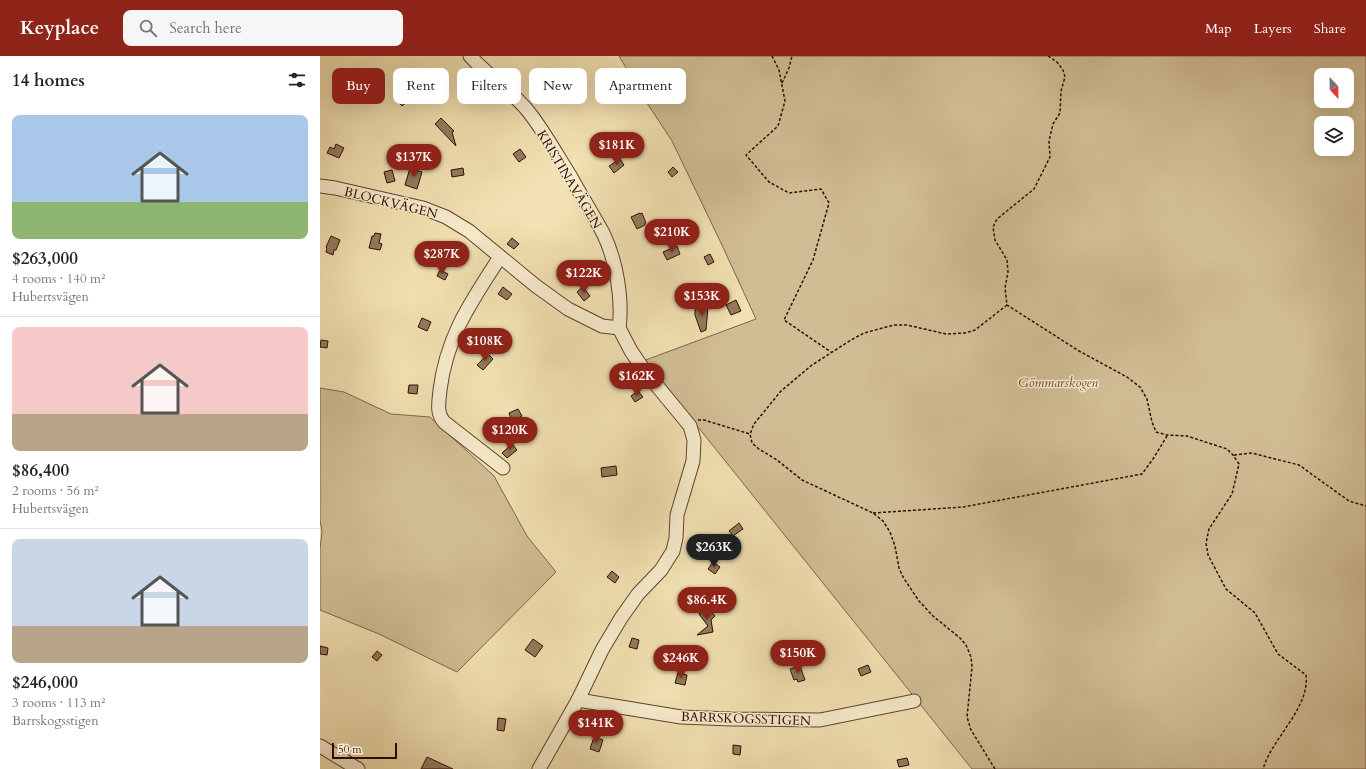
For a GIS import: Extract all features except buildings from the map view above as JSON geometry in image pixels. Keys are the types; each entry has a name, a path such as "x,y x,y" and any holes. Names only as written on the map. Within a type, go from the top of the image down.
{"street":[{"name":"KRISTINAVÄGEN","path":"470,56 513,95 528,111 550,142 603,234 612,259 616,276 621,312 619,328"},
{"name":"BLOCKVÄGEN","path":"320,186 423,208 446,217 468,230 500,257 568,309 602,326 619,328"},
{"path":"500,257 461,319 447,352 442,375 438,414 444,422 503,468"},
{"path":"539,769 578,700 602,650 621,618 638,594 661,570 673,551 676,538 677,515 693,461 695,449 693,433 684,419 644,370 631,351 619,328"},
{"name":"BARRSKOGSSTIGEN","path":"578,700 681,716 731,719 820,720 914,701"},
{"path":"320,746 358,769"}],"path":[{"path":"772,56 779,70 784,101 778,126 746,155 769,182 789,193 821,189 829,203 813,260 784,320 831,352"},
{"path":"782,83 789,68 792,56"},
{"path":"1007,305 1005,288 1008,272 1008,260 995,240 993,227 997,219 1034,189 1050,157 1049,141 1053,124 1060,113 1061,91 1065,77 1063,70 1057,62 1048,56"},
{"path":"995,769 971,730 967,716 972,667 971,657 966,645 960,638 933,616 919,601 898,568 895,546 890,532 883,521 873,513 802,480 777,460 752,443 750,434 754,424 780,391 812,365 850,340 864,333 894,325 907,325 946,334 965,333 975,330 1007,305"},
{"path":"1007,305 1079,351 1127,377 1140,387 1147,399 1152,422 1156,432 1167,435 1187,436 1227,449 1239,464 1232,494 1209,529 1206,543 1208,555 1226,589 1255,613 1278,654 1306,675 1307,683 1305,693 1290,722 1273,747 1263,769"},
{"path":"684,419 704,420 750,434"},
{"path":"873,513 964,507 1142,474 1154,459 1167,435"},
{"path":"1233,455 1252,453 1298,465 1349,501 1366,506"}],"green space":[{"name":"Gömmarskogen","path":"619,56 1366,56 1366,769 972,769 706,437 643,361 756,319 672,141 648,104 686,104 686,68 626,68"},
{"path":"320,388 344,392 391,414 430,417 494,476 527,536 556,572 457,672 379,634 320,610 320,549 322,531 320,520"}]}
